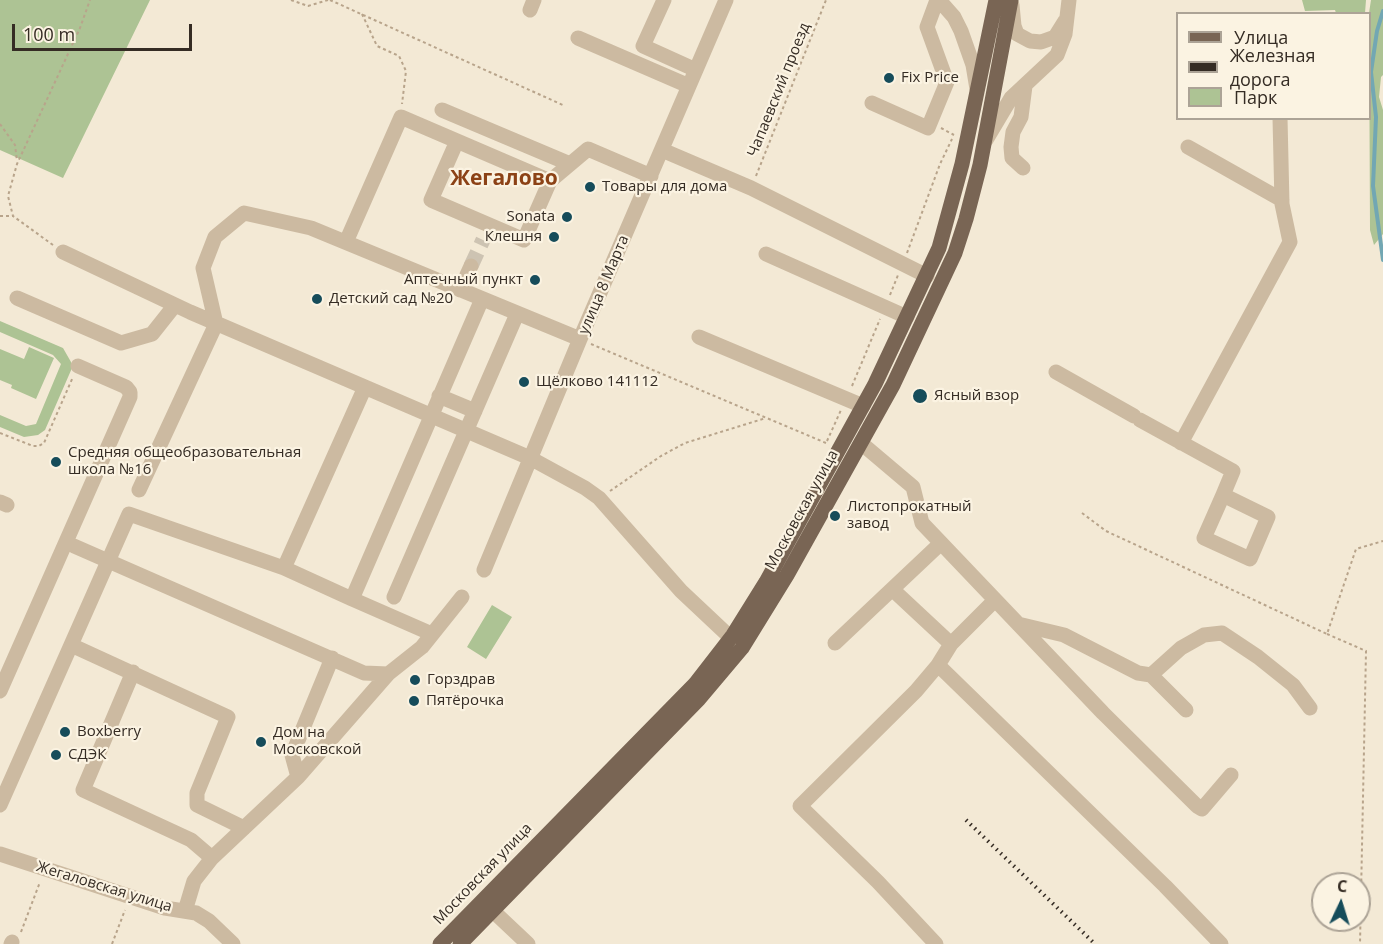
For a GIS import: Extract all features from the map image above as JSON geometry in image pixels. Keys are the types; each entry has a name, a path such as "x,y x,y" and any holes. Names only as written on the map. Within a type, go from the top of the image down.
{"main road":[{"name":"Московская улица","path":"440,944 695,684 731,638 766,582 862,406 939,248 949,216 996,0"},
{"name":"Московская улица","path":"460,944 699,699 730,663 787,575 907,358 955,254 986,140 1011,0"}],"street":[{"path":"664,0 643,46 696,70"},
{"name":"улица 8 Марта","path":"484,570 580,339 726,0"},
{"path":"872,103 928,128 947,82 927,27 938,0 950,11 961,31 973,64 977,90"},
{"path":"1011,0 1017,34 1030,42 1041,42 1055,37 1068,16"},
{"path":"986,140 1005,105 1057,55 1064,41 1069,0"},
{"path":"578,38 689,86"},
{"path":"1023,168 1012,158 1011,147 1013,132 1021,117 1025,86"},
{"path":"442,110 570,164"},
{"path":"346,242 401,117 550,181"},
{"path":"1181,443 1290,242 1282,200 1280,120"},
{"path":"457,141 431,200 524,240 550,181 588,149 651,176"},
{"path":"1188,147 1282,200"},
{"path":"662,150 751,188 927,276"},
{"path":"139,490 216,324 203,268 215,237 244,213 311,228 580,339"},
{"path":"483,240 490,225"},
{"path":"63,252 216,324 530,459 585,488 599,498 681,591 731,638"},
{"path":"766,254 907,317"},
{"path":"460,290 471,266"},
{"path":"17,298 121,343 152,333 175,305"},
{"path":"352,599 482,299"},
{"path":"394,597 517,314"},
{"path":"699,336 862,406"},
{"path":"0,692 130,397 130,392 126,387 78,366"},
{"path":"1056,372 1233,471 1204,538 1250,559 1268,517 1223,495"},
{"path":"285,568 365,387"},
{"path":"439,396 475,411"},
{"path":"861,443 913,487 922,523 1103,713 1202,809 1231,775"},
{"path":"0,805 129,514 285,568 432,634"},
{"path":"835,643 941,543"},
{"path":"74,546 364,673 388,674"},
{"path":"892,589 951,645"},
{"path":"185,911 194,880 212,858 298,777 388,674 422,647 462,597"},
{"path":"936,944 878,882 800,806 916,691 951,645 995,600"},
{"path":"1018,624 1064,635 1137,673 1151,675 1186,710"},
{"path":"1151,675 1181,648 1204,635 1222,633 1293,684 1310,708"},
{"path":"71,645 228,717 196,793 197,805 244,828"},
{"path":"298,777 292,755 332,658"},
{"path":"938,665 1165,886 1221,944"},
{"path":"133,672 83,790 191,840 212,858"},
{"name":"Жегаловская улица","path":"0,854 165,908 202,916 233,944"},
{"path":"493,910 528,944"}],"path":[{"path":"13,216 8,195 17,164 80,28 90,0"},
{"path":"291,0 308,6 329,0 565,106"},
{"name":"Чапаевский проезд","path":"751,188 771,144 826,0"},
{"path":"362,14 377,46 399,56 406,71 401,117"},
{"path":"0,124 15,145 17,164"},
{"path":"823,451 885,307 940,164 954,135"},
{"path":"0,216 13,216 63,252"},
{"path":"580,339 826,443"},
{"path":"0,433 33,446 44,443 78,366"},
{"path":"599,498 685,443 766,418"},
{"path":"1082,513 1106,531 1366,651 1360,944"},
{"path":"1327,634 1356,549 1383,541"},
{"path":"14,940 43,872"},
{"path":"112,944 128,902"}],"green space":[{"path":"0,0 150,0 63,178 0,150"},
{"path":"1302,0 1366,0 1365,12 1305,11"},
{"path":"1371,0 1383,0 1383,75 1379,97 1383,110 1383,234 1374,245 1370,230 1371,12 1369,12"},
{"path":"0,321 63,348 71,362 72,368 45,430 38,435 24,437 0,427 0,415 26,426 36,424 61,364 53,355 0,332"},
{"path":"29,347 54,358 36,399 11,388 12,385 0,380 0,349 24,359"},
{"path":"492,605 512,617 486,659 467,647"}],"waterway":[{"path":"1383,11 1377,31 1371,72 1376,117 1373,186 1383,260"}],"tunnel":[{"path":"471,266 483,240"}],"railway":[{"path":"966,820 1095,944"}],"place":[{"name":"Fix Price","path":"889,78"},
{"name":"Товары для дома","path":"590,187"},
{"name":"Sonata","path":"567,217"},
{"name":"Клешня","path":"554,237"},
{"name":"Аптечный пункт","path":"535,280"},
{"name":"Детский сад №20","path":"317,299"},
{"name":"Щёлково 141112","path":"524,382"},
{"name":"Ясный взор","path":"920,396"},
{"name":"Средняя общеобразовательная школа №16","path":"56,462"},
{"name":"Листопрокатный завод","path":"835,516"},
{"name":"Горздрав","path":"415,680"},
{"name":"Пятёрочка","path":"414,701"},
{"name":"Boxberry","path":"65,732"},
{"name":"Дом на Московской","path":"261,742"},
{"name":"СДЭК","path":"56,755"}],"district":[{"name":"Жегалово","path":"504,179"}]}
